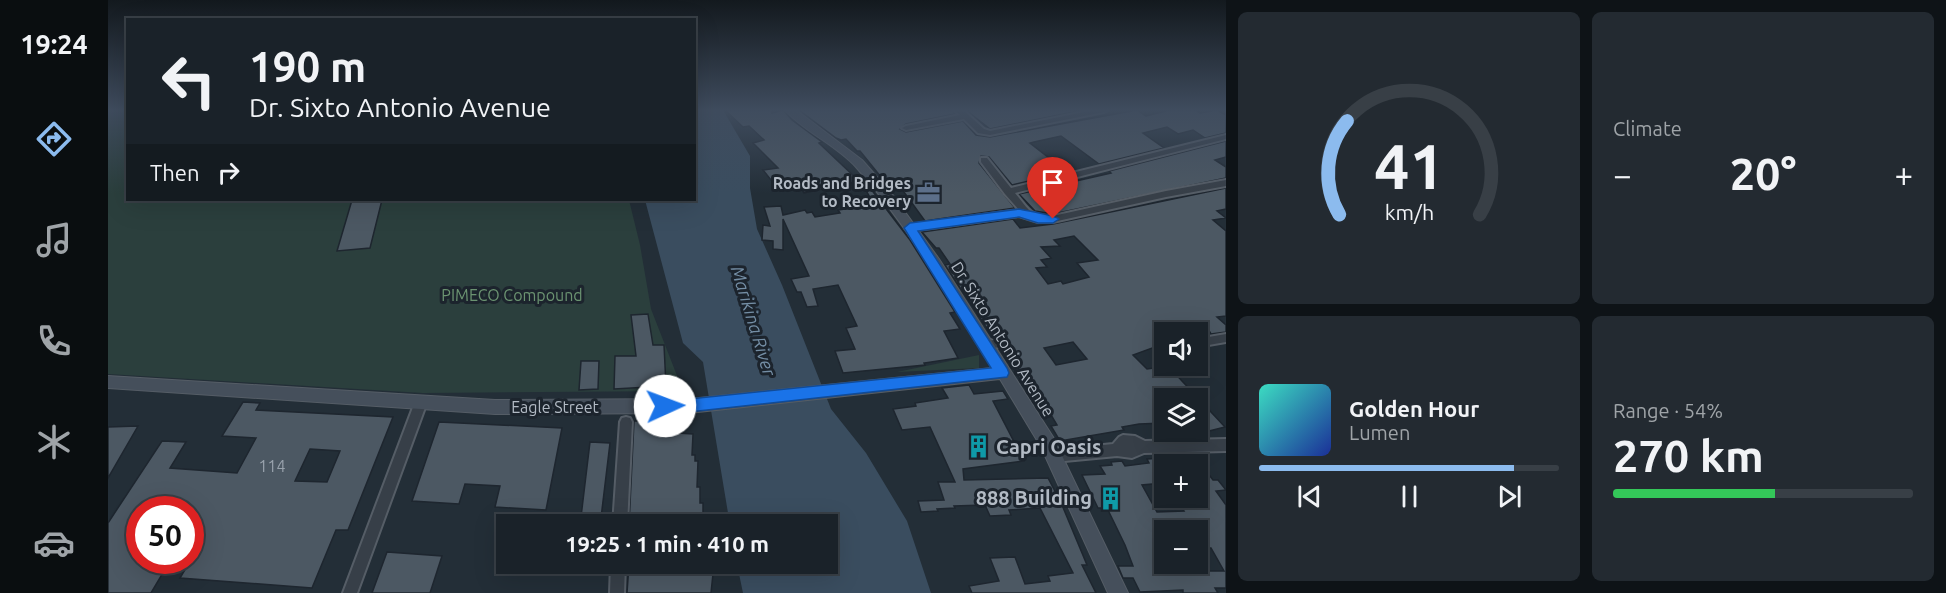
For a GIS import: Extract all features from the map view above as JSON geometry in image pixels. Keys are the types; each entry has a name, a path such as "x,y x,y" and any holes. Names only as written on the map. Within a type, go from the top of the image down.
{"main road":[{"name":"Dr. Sixto Antonio Avenue","path":"826,138 858,162 910,228 992,344 1002,373 1054,456 1118,593"},
{"name":"Eagle Street","path":"108,382 516,408 689,406 869,385 1002,373"}],"street":[{"path":"1008,192 1223,138"},
{"path":"984,160 1030,216"},
{"path":"910,228 1019,213 1053,219 1226,183"},
{"path":"1208,341 1226,338"},
{"path":"350,593 421,402"},
{"path":"621,514 626,422"},
{"path":"1054,456 1117,450 1132,452 1143,447 1226,445"},
{"path":"617,593 618,574"}],"green space":[{"name":"PIMECO Compound","path":"108,138 126,138 126,201 629,201 640,245 651,309 683,391 423,393 108,374"},
{"path":"979,355 979,368 897,372"}],"water":[{"name":"Marikina River","path":"696,138 739,138 750,156 750,188 757,229 782,285 831,409 866,453 907,521 931,593 743,593 739,574 838,574 838,514 728,514 703,362 683,343 645,201 696,201"}],"building":[{"path":"762,138 816,138 859,181 804,193 796,180 775,185 763,170 778,168 753,143 764,140"},
{"path":"836,138 1053,138 1030,143 1067,172 1012,185 989,157 981,156 979,163 1015,208 925,221 896,181 885,182 860,151 857,151 846,139"},
{"path":"1063,138 1150,138 1164,148 1099,164"},
{"path":"1226,141 1226,157 1215,160 1226,167 1226,178 1053,214 1035,211 1019,194 1111,173 1109,171"},
{"path":"864,180 910,240 955,312 950,313 960,329 944,331 958,358 924,363 925,365 843,373 835,351 855,349 846,328 857,326 838,285 813,289 818,306 807,307 801,292 797,292 791,279 809,276 783,219 783,250 773,249 773,241 762,240 763,225 770,226 764,207 781,206 783,215 805,210 807,213 812,212 815,217 840,213 838,210 874,205 861,181"},
{"path":"1226,188 1226,209 1217,211 1226,218 1213,220 1226,231 1226,316 1217,317 1226,325 1226,332 1211,334 1208,332 1208,322 1154,322 1154,350 1152,348 1133,355 1147,369 1154,368 1154,376 1177,376 1189,388 1154,388 1154,423 1122,427 1124,430 1060,441 1051,426 1057,425 1041,398 1031,399 1008,358 1010,358 1003,348 1007,342 998,337 993,329 988,330 945,265 950,264 939,248 936,248 922,232 1013,219 1020,228 1053,224","holes":["1074,236 1098,260 1077,263 1089,277 1063,284 1061,281 1048,284 1036,268 1047,267 1041,260 1051,258 1041,247 1060,246 1054,240","1073,342 1087,359 1056,365 1044,348"]},
{"path":"352,201 382,201 370,248 337,251"},
{"path":"648,314 653,345 664,345 666,386 614,389 615,356 636,356 631,315"},
{"path":"581,361 599,361 598,389 579,390"},
{"path":"969,385 974,394 1003,391 1008,399 993,401 1024,461 963,469 964,480 1048,478 1056,493 1060,493 1065,505 1062,505 1087,565 1082,565 1096,593 972,593 969,586 999,581 990,558 1015,557 1025,584 1050,581 1048,576 1073,573 1040,508 1009,510 1011,515 990,516 985,505 954,506 955,508 921,512 918,501 944,500 938,482 955,482 930,427 902,430 893,409 948,398 942,388"},
{"path":"243,402 260,403 256,410 393,417 348,530 336,530 312,588 180,578 182,574 204,574 204,496 126,496 126,574 162,574 151,593 108,593 108,523 162,441 186,442 170,468 237,473 256,438 222,436","holes":["310,449 340,451 327,482 295,481"]},
{"path":"1208,409 1225,427 1208,431"},
{"path":"655,419 679,420 678,433 693,434 692,455 695,455 695,461 698,461 697,487 700,487 703,514 630,514 634,421 655,421"},
{"path":"439,422 562,428 546,510 495,507 500,486 465,484 459,504 412,501"},
{"path":"138,426 108,478 108,427"},
{"path":"590,442 610,443 601,514 581,514"},
{"path":"1147,459 1154,459 1154,484 1142,485 1157,512 1184,511 1182,508 1208,508 1208,473 1213,480 1218,480 1226,490 1216,491 1226,505 1226,588 1215,588 1218,593 1183,593 1183,590 1140,592 1133,578 1123,578 1118,566 1133,566 1125,545 1107,508 1098,508 1082,475 1105,474 1100,466 1112,465 1111,462 1122,461 1125,466 1149,463"},
{"path":"387,552 442,556 430,593 372,593"},
{"path":"628,574 713,574 711,593 627,593"}],"place":[{"name":"Roads and Bridges to Recovery","path":"929,192"},
{"name":"Capri Oasis","path":"978,447"},
{"name":"888 Building","path":"1110,498"}],"route":[{"path":"665,406 689,406 869,385 1002,373 934,262 910,228 1019,213 1038,219 1053,219"}]}
